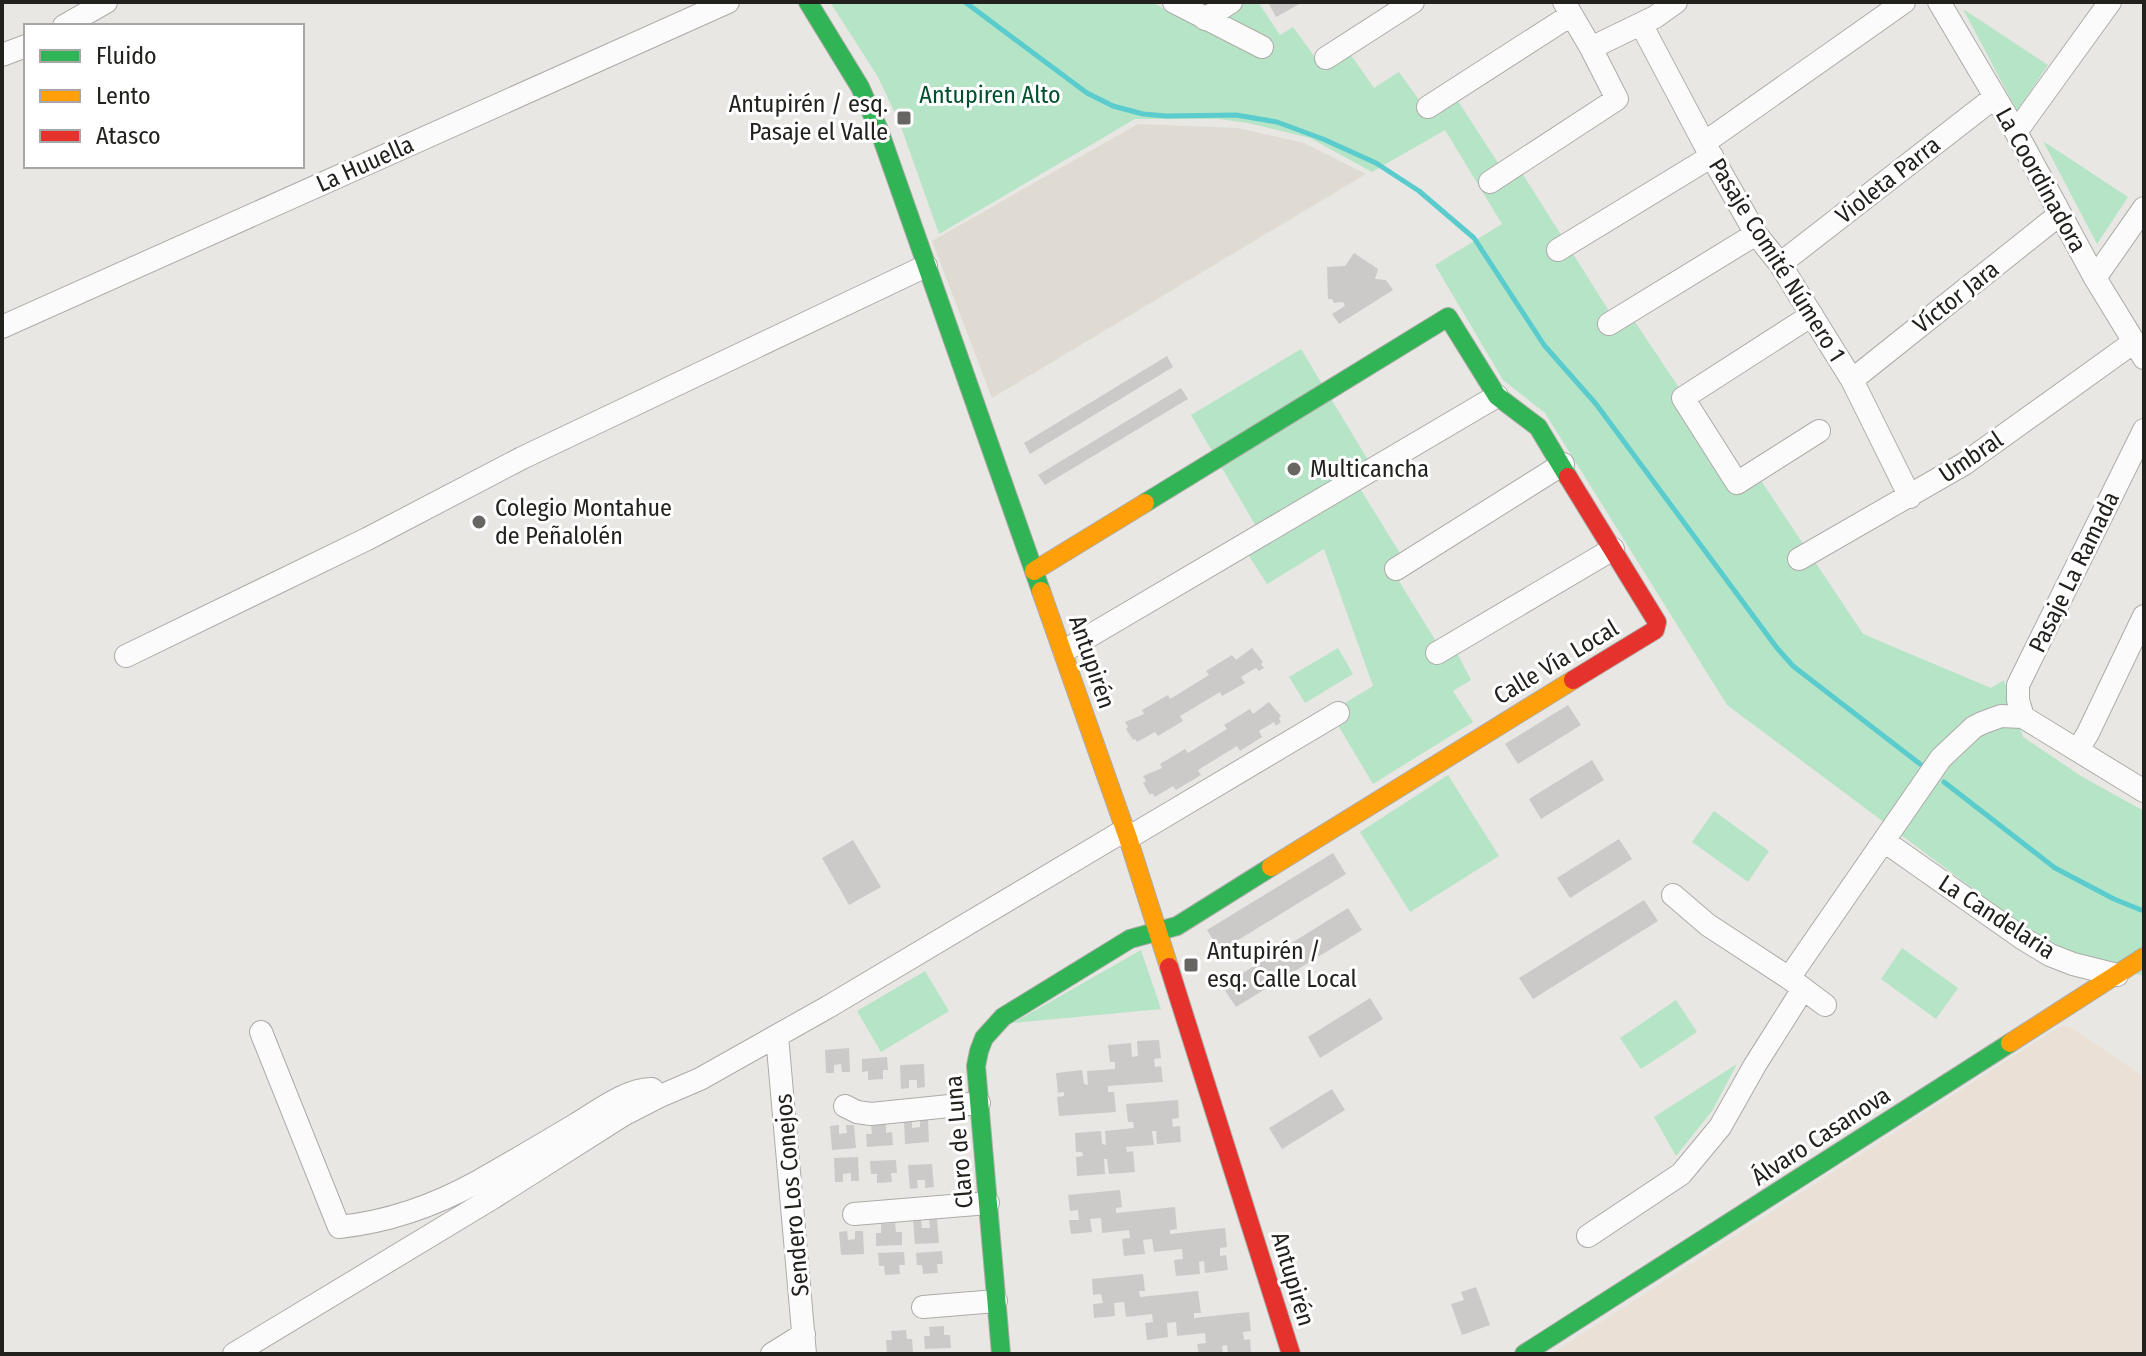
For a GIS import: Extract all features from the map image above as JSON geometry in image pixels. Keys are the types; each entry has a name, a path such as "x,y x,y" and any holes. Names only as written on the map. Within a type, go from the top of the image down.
{"street":[{"path":"68,24 106,2"},
{"name":"La Huuella","path":"2,327 728,2"},
{"name":"Antupirén","path":"808,2 860,87 879,130 1127,834 1291,1354"},
{"path":"1174,2 1262,47"},
{"path":"1205,19 1231,2"},
{"path":"1326,58 1413,2"},
{"path":"1591,48 1641,24 1676,2"},
{"path":"1558,250 1708,150 1904,2"},
{"path":"2016,132 2110,2"},
{"name":"La Coordinadora","path":"1946,6 2095,278 2139,350"},
{"path":"1428,107 1567,8 1617,99 1490,182"},
{"name":"Pasaje Comité Número 1","path":"1641,24 1756,234 1780,264 1852,380 1910,497"},
{"path":"2,55 24,47"},
{"name":"Violeta Parra","path":"1780,264 1995,97"},
{"path":"2095,278 2144,208"},
{"name":"Víctor Jara","path":"1852,380 2060,214"},
{"path":"1609,324 1756,234"},
{"path":"126,656 367,539 522,458 926,266"},
{"path":"1812,315 1683,398 1737,483 1819,431"},
{"name":"Calle Vía Local","path":"1034,571 1448,317 1497,396 1538,427 1657,622 1655,630 1177,926 1157,932"},
{"name":"Umbral","path":"1799,559 1964,464 2139,350"},
{"path":"1064,651 1497,396"},
{"name":"Pasaje La Ramada","path":"2023,717 2018,685 2144,430"},
{"path":"1396,569 1563,464"},
{"path":"1437,653 1613,549"},
{"path":"2078,750 2144,616"},
{"path":"234,1354 623,1115 700,1079 777,1036 1338,713"},
{"path":"1588,1236 1681,1174 1720,1127 1796,984 1884,841 1941,758 1974,727 2001,716 2023,717 2144,791"},
{"name":"La Candelaria","path":"1884,841 2050,955 2117,975"},
{"path":"1673,895 1708,925 1825,1005"},
{"name":"Claro de Luna","path":"1001,1354 979,1103 977,1057 982,1040 995,1023 1130,939 1157,932"},
{"name":"Álvaro Casanova","path":"1524,1354 2144,957"},
{"path":"261,1032 339,1227 369,1224 420,1208 475,1183 617,1100 644,1089 652,1089 658,1097"},
{"name":"Sendero Los Conejos","path":"777,1036 805,1344"},
{"path":"845,1106 871,1114 979,1103"},
{"path":"854,1214 988,1203"},
{"path":"923,1307 996,1301"},
{"path":"772,1354 805,1344"}],"shaded area":[{"path":"1138,124 1238,128 1304,143 1366,174 992,398 932,241"},
{"path":"2062,1025 2072,1028 2144,1077 2144,1354 1551,1354"}],"green space":[{"name":"Antupiren Alto","path":"830,2 1152,2 1202,30 1246,2 1258,2 1280,35 1293,27 1325,71 1351,55 1374,88 1399,72 1430,115 1456,98 1509,180 1522,173 1621,330 1635,322 1746,488 1760,479 1863,634 1991,688 2004,680 2023,737 2081,776 2144,811 2144,976 2052,946 1727,705 1545,413 1503,380 1435,265 1502,224 1445,130 1372,172 1310,138 1248,123 1219,119 1135,119 939,234 900,124 878,77"},
{"path":"1963,9 2048,65 2017,111"},
{"path":"2043,141 2128,197 2097,244"},
{"path":"1301,349 1371,465 1353,477 1401,555 1389,565 1445,656 1456,651 1471,680 1453,691 1473,722 1373,784 1330,712 1373,686 1324,549 1267,584 1246,551 1264,540 1191,415"},
{"path":"1338,648 1353,674 1305,703 1289,677"},
{"path":"1448,775 1499,856 1410,912 1360,832"},
{"path":"1714,811 1769,851 1748,882 1692,842"},
{"path":"1902,948 1958,988 1936,1019 1881,979"},
{"path":"1141,950 1161,1009 1013,1023"},
{"path":"925,971 949,1011 881,1052 857,1011"},
{"path":"1676,1000 1697,1032 1641,1069 1620,1038"},
{"path":"1737,1064 1712,1111 1676,1156 1654,1117"}],"building":[{"path":"1268,2 1303,2 1276,17"},
{"path":"1354,253 1378,269 1375,279 1386,280 1393,290 1339,324 1332,314 1345,306 1343,302 1334,303 1328,299 1327,267 1345,266"},
{"path":"1167,356 1173,367 1030,454 1024,443"},
{"path":"1181,388 1188,399 1045,485 1038,475"},
{"path":"1252,648 1264,668 1259,671 1256,668 1241,677 1245,683 1222,696 1220,692 1180,716 1183,721 1158,736 1155,732 1137,742 1133,740 1125,722 1144,714 1142,710 1168,695 1170,699 1209,675 1206,671 1232,655 1236,660"},
{"path":"1269,702 1281,716 1281,722 1276,726 1274,722 1259,731 1262,737 1240,751 1237,746 1198,770 1201,775 1176,790 1173,786 1155,797 1152,793 1150,795 1143,783 1146,781 1143,776 1162,768 1160,764 1185,749 1188,753 1227,729 1224,725 1250,709 1253,714"},
{"path":"1568,705 1581,725 1518,764 1505,744"},
{"path":"1592,760 1604,780 1541,819 1529,799"},
{"path":"1619,839 1632,859 1570,898 1557,878"},
{"path":"853,840 881,887 849,905 822,858"},
{"path":"1333,853 1346,874 1220,951 1207,930"},
{"path":"1644,900 1658,921 1533,999 1519,978"},
{"path":"1348,908 1362,930 1236,1007 1222,986"},
{"path":"1370,998 1383,1019 1320,1058 1308,1037"},
{"path":"1159,1040 1161,1058 1154,1059 1155,1067 1161,1066 1163,1082 1108,1086 1108,1092 1114,1092 1116,1112 1059,1116 1057,1097 1064,1096 1064,1092 1058,1093 1056,1073 1082,1070 1084,1084 1088,1085 1087,1071 1115,1069 1115,1062 1110,1062 1108,1045 1131,1043 1132,1057 1138,1056 1137,1041"},
{"path":"849,1048 850,1072 842,1072 841,1064 834,1065 834,1073 826,1073 825,1050"},
{"path":"887,1057 888,1070 883,1070 883,1079 868,1080 868,1071 862,1072 862,1059"},
{"path":"924,1064 925,1087 917,1088 917,1080 909,1080 909,1088 901,1089 900,1065"},
{"path":"1332,1089 1345,1110 1282,1149 1269,1128"},
{"path":"1178,1100 1179,1118 1172,1119 1173,1127 1180,1126 1181,1142 1157,1144 1156,1131 1152,1131 1154,1145 1126,1147 1127,1152 1133,1151 1135,1172 1109,1174 1107,1159 1104,1159 1105,1174 1077,1176 1076,1157 1083,1156 1082,1152 1076,1152 1075,1133 1101,1131 1102,1144 1106,1145 1105,1131 1134,1128 1133,1122 1128,1122 1126,1104"},
{"path":"920,1119 928,1119 929,1142 905,1144 904,1120 912,1120 912,1128 920,1127"},
{"path":"886,1124 886,1133 892,1132 893,1145 867,1147 866,1134 872,1134 871,1125"},
{"path":"839,1125 839,1134 847,1133 846,1125 854,1125 856,1148 832,1150 830,1126"},
{"path":"858,1157 859,1181 851,1181 851,1173 843,1174 843,1182 835,1182 834,1158"},
{"path":"896,1160 897,1173 891,1173 892,1182 877,1183 877,1174 871,1174 870,1161"},
{"path":"932,1164 934,1187 925,1188 925,1180 917,1180 918,1188 910,1189 908,1165"},
{"path":"1120,1190 1122,1207 1116,1208 1116,1213 1175,1207 1177,1229 1170,1230 1170,1234 1225,1228 1227,1247 1220,1248 1220,1256 1226,1255 1228,1270 1205,1273 1204,1261 1199,1262 1200,1274 1176,1276 1174,1260 1183,1259 1182,1249 1154,1252 1152,1239 1143,1240 1145,1254 1124,1256 1122,1239 1130,1238 1129,1230 1102,1233 1101,1218 1090,1219 1092,1232 1071,1234 1069,1220 1079,1220 1078,1210 1070,1211 1068,1195"},
{"path":"929,1219 937,1219 939,1243 915,1244 913,1220 921,1220 922,1228 930,1228"},
{"path":"895,1223 896,1232 902,1232 902,1245 876,1246 876,1233 881,1233 881,1224"},
{"path":"847,1231 848,1240 855,1239 855,1231 863,1231 864,1254 841,1255 839,1232"},
{"path":"942,1251 943,1264 937,1264 938,1273 923,1274 922,1265 917,1265 916,1253"},
{"path":"904,1252 905,1265 899,1265 900,1274 885,1275 884,1266 879,1266 878,1253"},
{"path":"1143,1274 1145,1291 1139,1291 1140,1297 1198,1291 1201,1313 1194,1313 1194,1318 1249,1312 1251,1331 1243,1332 1244,1340 1250,1339 1251,1354 1228,1354 1227,1345 1222,1346 1223,1354 1199,1354 1197,1344 1206,1343 1205,1333 1177,1336 1176,1322 1167,1323 1168,1337 1147,1340 1145,1323 1153,1322 1152,1314 1126,1317 1124,1302 1114,1303 1115,1316 1094,1318 1093,1304 1103,1303 1101,1294 1093,1295 1092,1279"},
{"path":"1476,1287 1490,1325 1462,1335 1451,1304 1464,1300 1461,1292"},
{"path":"944,1326 944,1335 950,1335 951,1348 925,1349 924,1336 930,1336 929,1327"},
{"path":"906,1330 907,1339 912,1339 913,1352 887,1353 886,1340 892,1340 891,1331"}],"waterway":[{"path":"965,2 1087,93 1113,106 1143,114 1236,115 1277,122 1376,163 1419,191 1474,238 1544,345 1596,404 1777,648 1793,666 1920,764"},
{"path":"1944,782 2055,868 2141,910"}],"traffic: fast":[{"path":"808,2 860,87 879,130 1041,591"},
{"path":"1145,503 1448,317 1497,396 1538,427 1568,477"},
{"path":"1001,1354 976,1066 984,1038 1003,1017 1130,939 1177,926 1271,867"},
{"path":"1524,1354 2010,1043"}],"traffic: slow":[{"path":"1034,571 1145,503"},
{"path":"1041,591 1128,838 1169,967"},
{"path":"1271,867 1573,680"},
{"path":"2010,1043 2144,957"}],"traffic: jam":[{"path":"1568,477 1657,622 1655,630 1573,680"},
{"path":"1169,967 1291,1354"}],"place":[{"name":"Antupirén / esq. Pasaje el Valle","path":"904,118"},
{"name":"Multicancha","path":"1294,469"},
{"name":"Colegio Montahue de Peñalolén","path":"479,522"},
{"name":"Antupirén / esq. Calle Local","path":"1191,965"}]}
